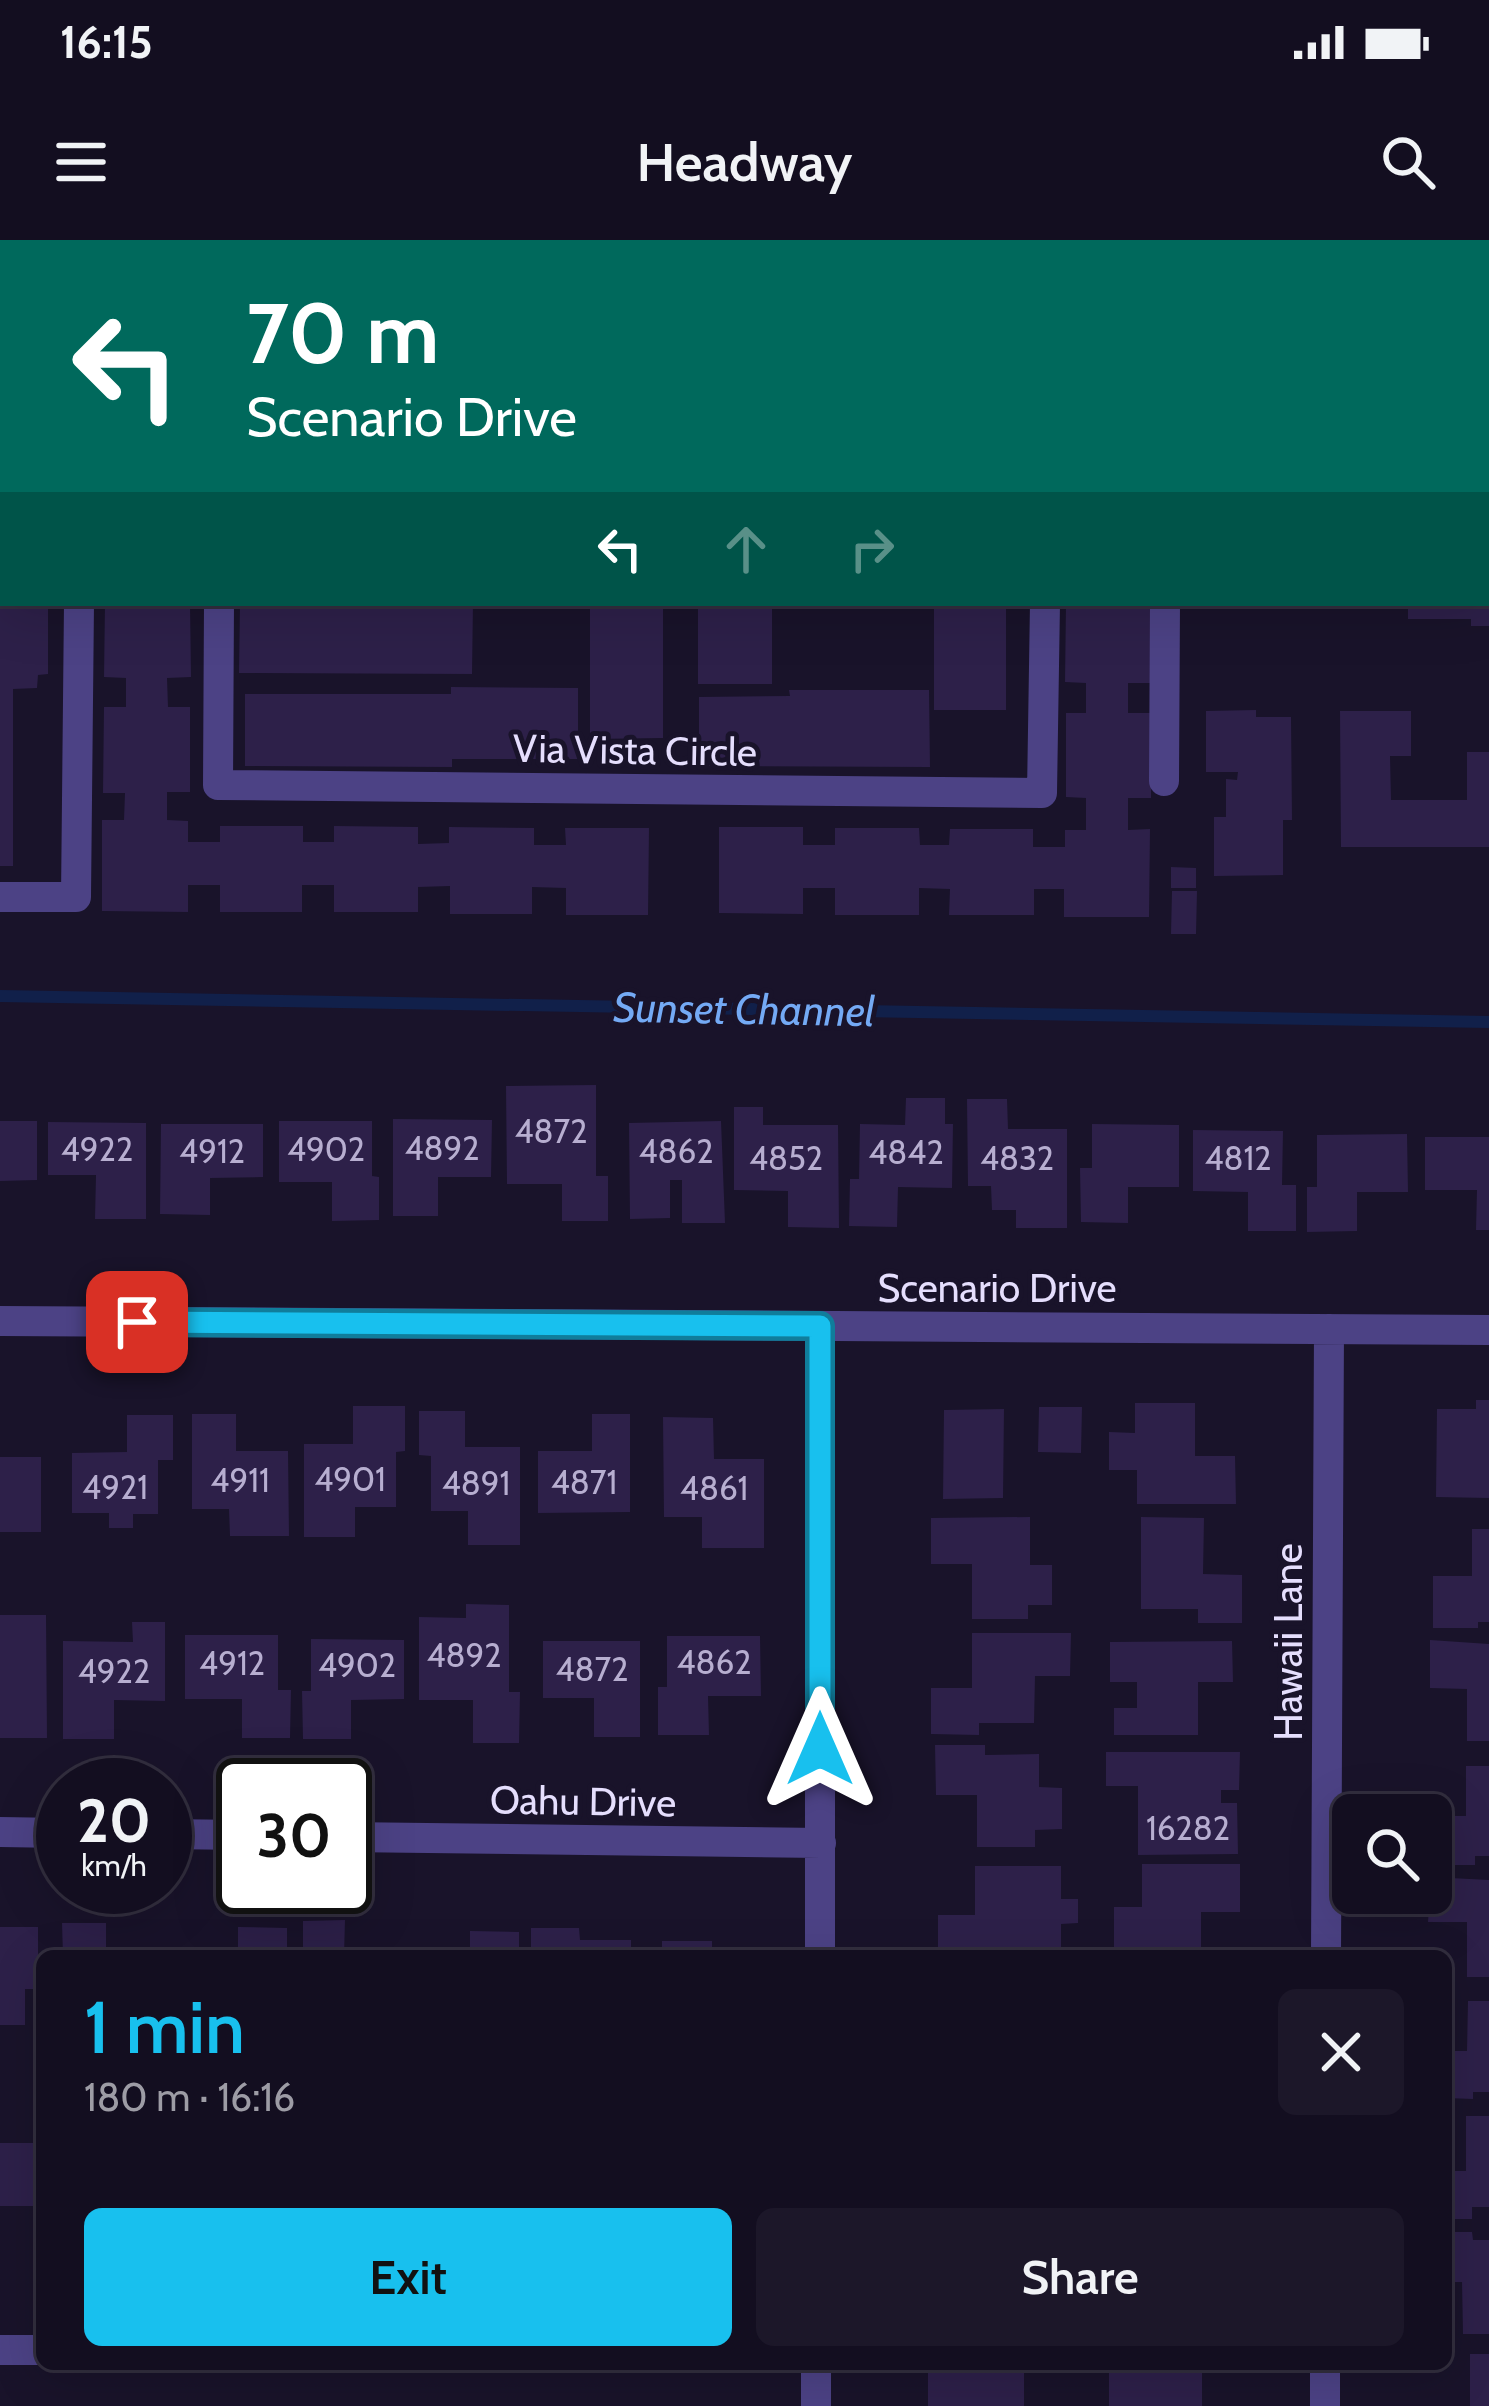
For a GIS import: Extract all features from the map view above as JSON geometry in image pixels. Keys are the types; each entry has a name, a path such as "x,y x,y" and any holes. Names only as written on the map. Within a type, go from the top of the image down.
{"street":[{"path":"0,897 76,897 79,606"},
{"name":"Via Vista Circle","path":"219,606 218,784 1042,793 1045,606"},
{"path":"1164,781 1165,606"},
{"name":"Scenario Drive","path":"0,1321 1489,1330"},
{"path":"820,1326 820,1950"},
{"name":"Hawaii Lane","path":"1326,1950 1329,1329"},
{"path":"0,1832 36,1833"},
{"name":"Oahu Drive","path":"372,1837 820,1843"},
{"path":"0,2350 36,2350"},
{"path":"816,2370 816,2406"},
{"path":"1324,2406 1325,2370"}],"building":[{"path":"0,606 48,606 48,674 38,675 37,688 13,689 13,866 0,866"},
{"path":"105,606 190,606 191,677 167,678 168,707 190,707 190,792 167,792 167,820 188,821 188,842 220,842 220,826 303,826 303,842 334,842 334,826 418,827 418,844 449,843 449,827 534,828 534,845 566,845 565,828 649,828 648,915 566,915 566,888 532,887 532,914 450,914 450,886 418,887 418,912 334,912 334,885 302,885 302,912 220,912 220,885 188,885 188,912 102,911 102,820 124,820 125,793 103,793 104,707 126,707 126,678 104,677"},
{"path":"240,606 473,606 472,674 239,673"},
{"path":"590,606 663,606 663,738 590,739"},
{"path":"698,606 772,606 772,684 698,684"},
{"path":"934,606 1006,606 1006,710 934,710"},
{"path":"1066,606 1151,606 1151,683 1128,683 1128,713 1151,713 1151,798 1128,798 1128,830 1150,829 1149,917 1064,917 1064,889 1034,889 1034,915 949,915 950,889 919,888 919,915 835,915 835,888 803,888 803,914 719,913 719,827 803,827 803,845 835,845 835,828 919,828 920,845 949,845 950,829 1033,829 1033,847 1065,847 1065,830 1086,830 1086,798 1066,797 1066,713 1086,713 1086,683 1065,682"},
{"path":"1408,606 1489,606 1489,626 1471,626 1471,619 1408,619"},
{"path":"451,687 578,688 578,759 452,759 452,767 245,766 245,694 451,694"},
{"path":"789,690 929,690 930,767 699,766 699,697 790,696"},
{"path":"1256,710 1256,717 1291,717 1292,820 1283,820 1283,875 1214,876 1214,817 1226,817 1226,779 1237,780 1238,772 1206,772 1206,711"},
{"path":"1340,711 1411,711 1411,756 1390,756 1391,800 1467,800 1467,752 1489,752 1489,847 1341,847"},
{"path":"1171,867 1196,868 1196,888 1171,888"},
{"path":"1172,891 1197,891 1196,934 1171,934"},
{"path":"596,1085 596,1176 608,1176 608,1221 562,1221 562,1184 507,1184 506,1086"},
{"path":"906,1098 945,1098 945,1124 953,1124 952,1188 898,1187 897,1227 849,1226 850,1179 859,1179 860,1124 905,1125"},
{"path":"967,1099 1007,1099 1008,1129 1067,1129 1067,1228 1016,1228 1016,1210 992,1210 991,1186 968,1186"},
{"path":"734,1107 763,1107 763,1125 838,1125 839,1228 788,1227 788,1191 734,1190"},
{"path":"393,1119 492,1120 491,1177 438,1177 438,1216 393,1216"},
{"path":"0,1121 37,1121 37,1180 0,1181"},
{"path":"279,1121 372,1121 372,1176 379,1177 379,1220 332,1221 332,1182 279,1182"},
{"path":"721,1121 725,1223 682,1223 682,1180 670,1180 670,1218 630,1219 629,1123"},
{"path":"48,1122 146,1123 146,1219 95,1219 96,1175 48,1175"},
{"path":"161,1124 263,1124 263,1177 210,1178 210,1215 160,1214"},
{"path":"1092,1124 1179,1125 1179,1187 1128,1187 1128,1223 1081,1222 1080,1168 1092,1168"},
{"path":"1193,1130 1283,1131 1282,1185 1296,1185 1296,1231 1248,1231 1248,1192 1193,1191"},
{"path":"1407,1134 1408,1192 1357,1192 1357,1231 1307,1232 1307,1187 1317,1187 1317,1135"},
{"path":"1425,1137 1489,1137 1489,1230 1476,1230 1477,1190 1425,1190"},
{"path":"1476,1400 1489,1400 1489,1498 1436,1497 1437,1409 1476,1409"},
{"path":"1135,1403 1195,1403 1195,1456 1235,1456 1236,1504 1137,1504 1137,1470 1109,1470 1109,1432 1135,1433"},
{"path":"353,1406 405,1406 405,1451 396,1452 396,1507 355,1507 355,1537 304,1537 304,1444 353,1444"},
{"path":"1039,1407 1082,1407 1081,1453 1038,1452"},
{"path":"1004,1409 1003,1498 943,1499 944,1410"},
{"path":"419,1411 465,1411 465,1447 520,1447 520,1545 468,1545 468,1511 431,1511 431,1456 419,1455"},
{"path":"192,1414 236,1414 236,1451 288,1451 289,1536 230,1536 229,1509 192,1509"},
{"path":"592,1414 630,1414 630,1512 538,1513 538,1451 592,1451"},
{"path":"127,1415 173,1415 173,1460 158,1460 158,1514 133,1514 133,1528 109,1528 109,1513 72,1513 72,1453 127,1452"},
{"path":"663,1417 713,1418 714,1459 764,1459 764,1548 702,1548 702,1517 664,1517"},
{"path":"0,1457 41,1457 41,1532 0,1532"},
{"path":"1030,1517 1030,1565 1052,1565 1052,1605 1028,1605 1028,1619 972,1619 972,1564 931,1564 931,1518"},
{"path":"1141,1517 1204,1518 1203,1574 1242,1575 1242,1623 1198,1623 1198,1609 1141,1609"},
{"path":"1472,1529 1489,1529 1489,1622 1478,1622 1478,1628 1433,1628 1433,1576 1472,1576"},
{"path":"466,1604 509,1605 509,1692 520,1692 519,1743 473,1743 473,1700 419,1700 419,1617 466,1618"},
{"path":"0,1615 46,1615 47,1738 0,1738"},
{"path":"132,1622 165,1622 165,1701 114,1700 114,1739 63,1739 63,1641 133,1642"},
{"path":"972,1633 1071,1633 1070,1676 1035,1676 1034,1723 979,1723 979,1735 931,1734 931,1688 972,1688"},
{"path":"185,1635 278,1635 278,1690 291,1690 290,1738 242,1738 242,1699 185,1699"},
{"path":"667,1636 760,1636 761,1696 708,1696 709,1735 658,1735 658,1687 667,1687"},
{"path":"311,1639 404,1640 404,1699 351,1700 351,1739 303,1739 302,1691 311,1691"},
{"path":"1430,1640 1489,1644 1489,1741 1467,1741 1467,1689 1430,1688"},
{"path":"543,1641 640,1641 640,1737 594,1737 594,1698 543,1698"},
{"path":"1232,1641 1233,1682 1198,1682 1198,1735 1114,1735 1114,1708 1137,1708 1137,1682 1110,1682 1110,1642"},
{"path":"935,1745 985,1745 985,1755 1039,1754 1039,1787 1062,1788 1062,1829 1035,1830 1035,1847 977,1847 977,1795 936,1795"},
{"path":"1106,1752 1240,1752 1239,1790 1221,1790 1221,1803 1237,1803 1238,1854 1138,1855 1138,1786 1106,1786"},
{"path":"1466,1766 1489,1766 1489,1856 1475,1856 1475,1865 1452,1865 1452,1816 1466,1816"},
{"path":"1142,1864 1240,1864 1240,1912 1201,1912 1201,1950 1114,1950 1114,1907 1142,1907"},
{"path":"975,1866 1061,1866 1061,1899 1078,1899 1078,1923 1061,1924 1061,1950 938,1950 938,1915 975,1915"},
{"path":"1452,1878 1489,1880 1489,1977 1467,1977 1467,1922 1428,1922 1429,1914 1452,1914"},
{"path":"345,1920 344,1950 303,1950 303,1921"},
{"path":"62,1923 106,1923 106,1950 63,1950"},
{"path":"0,1927 38,1927 36,1989 25,1989 25,2025 0,2025"},
{"path":"238,1927 287,1928 287,1950 238,1950"},
{"path":"531,1928 579,1928 580,1940 631,1940 631,1950 531,1950"},
{"path":"470,1931 519,1932 519,1950 470,1950"},
{"path":"662,1941 712,1941 712,1950 662,1950"},
{"path":"1468,2001 1489,2001 1489,2092 1473,2092 1473,2099 1452,2098 1452,2051 1467,2051"},
{"path":"1466,2116 1489,2116 1489,2207 1472,2207 1472,2219 1452,2219 1452,2171 1466,2171"},
{"path":"0,2143 36,2143 36,2206 0,2206"},
{"path":"1452,2232 1472,2232 1473,2240 1489,2240 1489,2334 1463,2334 1462,2282 1452,2282"},
{"path":"1470,2354 1489,2354 1489,2406 1470,2406"},
{"path":"928,2370 1024,2370 1024,2406 928,2406"},
{"path":"1243,2370 1202,2371 1202,2406 1109,2406 1109,2373 1101,2373"}],"waterway":[{"name":"Sunset Channel","path":"0,996 1489,1022"}],"route":[{"path":"137,1322 820,1326 820,1749"}]}
